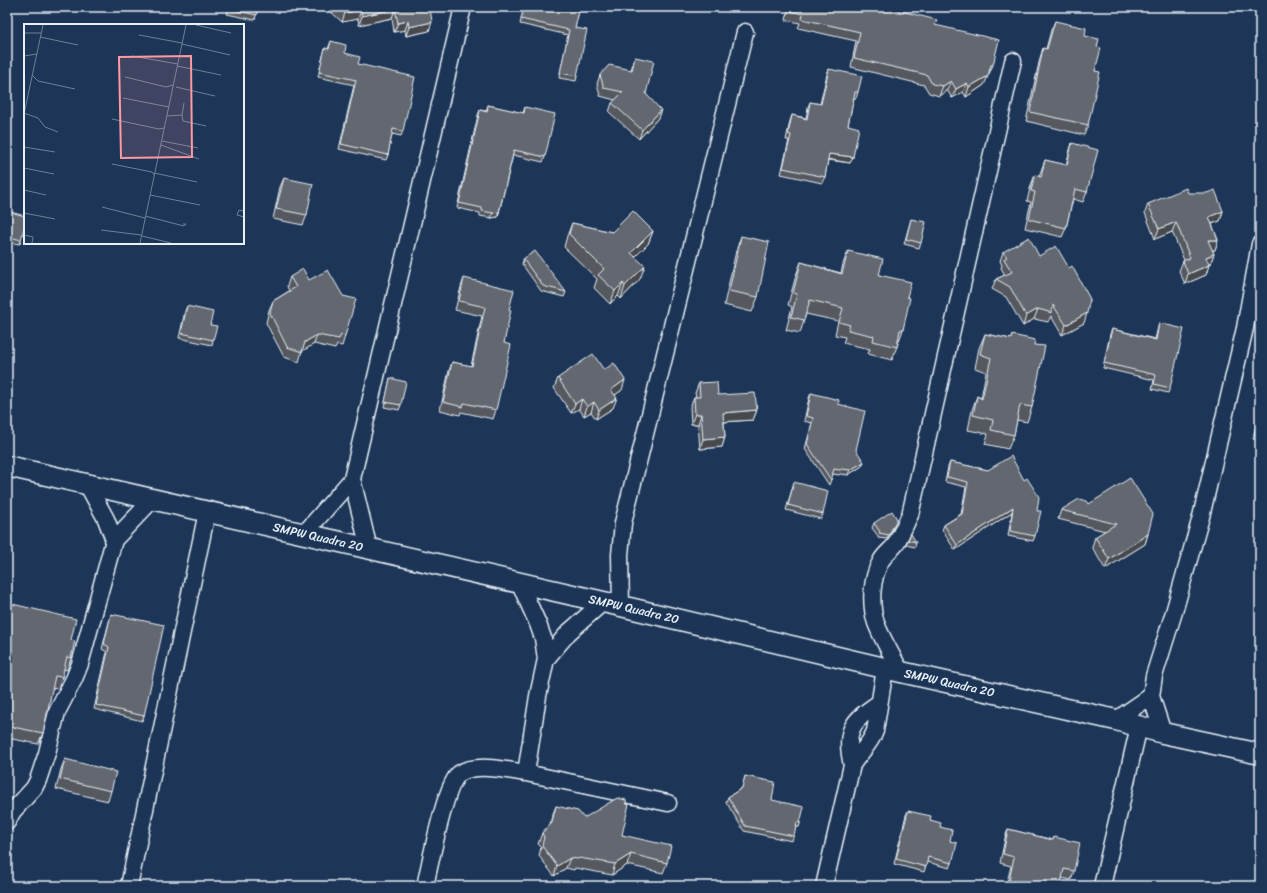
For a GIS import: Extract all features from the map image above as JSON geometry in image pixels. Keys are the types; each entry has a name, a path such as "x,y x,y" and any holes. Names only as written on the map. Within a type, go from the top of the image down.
{"street":[{"path":"369,549 352,479 463,7"},
{"path":"621,606 620,555 623,524 745,32"},
{"path":"824,886 852,766 857,757 872,740 875,731 879,703 893,670 873,609 872,594 875,576 881,560 894,545 910,515 1013,61"},
{"path":"1163,732 1150,696 1154,676 1201,517 1245,328 1260,244"},
{"name":"SMPW Quadra 20","path":"7,466 1260,754"},
{"path":"304,534 352,479"},
{"path":"87,484 106,519 114,540"},
{"path":"7,822 13,811 34,788 38,780 47,753 57,712 80,664 114,540 153,499"},
{"path":"129,886 207,512"},
{"path":"520,584 543,638 546,659 538,696 526,773"},
{"path":"546,659 569,632 602,602"},
{"path":"1116,720 1150,696"},
{"path":"852,766 849,753 849,743 853,724 863,714 879,703"},
{"path":"1102,886 1139,726"},
{"path":"425,886 447,795 453,780 459,773 476,768 502,769 668,803"}],"building":[{"path":"229,7 258,7 257,15 229,9"},
{"path":"339,7 430,7 432,22 409,27 408,21 398,23 395,9 362,16 361,10 345,13"},
{"path":"524,7 580,7 575,28 587,30 577,76 560,73 569,30 521,19"},
{"path":"791,7 885,7 937,20 935,25 999,40 993,65 991,65 988,76 969,87 967,83 956,89 951,81 943,86 932,84 927,75 854,58 860,32 802,19 803,14 790,11"},
{"path":"1055,21 1086,28 1085,36 1099,39 1097,47 1101,48 1095,71 1100,72 1088,125 1030,112 1043,48 1047,49"},
{"path":"331,41 346,45 345,53 360,57 358,64 415,77 403,131 393,129 388,155 341,144 356,80 319,72 325,48 329,49"},
{"path":"635,57 654,61 646,94 661,110 642,130 612,103 623,92 604,88 600,75 609,65 632,70"},
{"path":"829,69 862,76 858,92 855,92 848,125 859,128 853,157 829,154 825,177 783,168 791,135 788,134 792,115 807,119 810,102 821,104"},
{"path":"488,105 524,113 525,107 555,114 545,157 514,150 499,212 493,213 482,211 482,208 459,203 480,110 487,112"},
{"path":"1072,143 1098,150 1087,192 1075,189 1066,228 1029,219 1035,192 1031,191 1035,175 1041,177 1045,160 1067,165"},
{"path":"284,178 313,184 307,215 276,209"},
{"path":"1186,188 1188,193 1207,193 1215,190 1223,211 1209,217 1218,240 1208,240 1214,254 1206,257 1209,265 1188,274 1183,261 1190,258 1176,222 1159,229 1148,204"},
{"path":"7,211 24,216 24,228 21,240 7,236"},
{"path":"633,211 653,231 631,253 645,266 625,286 623,283 615,291 598,275 604,269 569,234 572,223 612,232"},
{"path":"911,219 926,222 921,243 906,239"},
{"path":"741,236 769,242 758,297 729,291"},
{"path":"1029,237 1039,256 1056,246 1069,268 1072,266 1090,299 1087,313 1066,325 1053,305 1052,313 1038,309 1026,316 1010,287 996,279 1012,272 1004,259 1007,257 1003,252"},
{"path":"535,251 566,292 543,286 523,259"},
{"path":"848,251 883,259 879,275 911,282 907,297 910,298 903,330 900,330 897,347 873,341 874,336 848,330 850,325 839,322 843,308 810,300 804,320 791,317 797,294 793,293 801,262 842,274"},
{"path":"303,269 309,280 328,270 343,296 356,299 345,336 341,335 339,339 317,335 305,342 302,352 287,347 270,313 273,301 296,287 290,277"},
{"path":"464,278 514,290 509,310 511,310 504,343 511,345 496,410 464,403 463,407 443,402 452,362 472,366 485,307 459,301"},
{"path":"187,306 213,312 210,325 217,326 213,340 181,333"},
{"path":"1159,323 1184,329 1170,388 1154,384 1156,375 1104,363 1112,329 1156,340"},
{"path":"985,334 1011,339 1012,335 1035,340 1034,345 1045,346 1032,407 1020,405 1014,435 991,430 993,420 973,415 977,396 982,399 991,358 980,354"},
{"path":"593,354 604,370 614,363 625,380 611,390 617,398 599,410 594,402 587,407 582,399 575,404 558,378"},
{"path":"390,378 406,382 401,405 385,402"},
{"path":"717,382 718,395 755,393 757,410 723,413 725,437 703,439 701,414 695,414 694,397 700,397 699,383"},
{"path":"811,393 839,400 838,404 865,411 856,450 864,462 850,470 834,469 831,480 807,444 813,418 806,416"},
{"path":"1260,409 1260,439 1258,439 1259,435 1254,434"},
{"path":"1011,456 1024,480 1027,478 1039,497 1037,511 1041,511 1035,536 1010,531 1013,507 957,545 944,525 962,514 968,482 947,477 950,462 988,470"},
{"path":"1130,478 1153,514 1148,534 1109,559 1095,537 1116,524 1061,510 1079,499 1087,501 1089,504"},
{"path":"794,482 828,491 823,514 788,505"},
{"path":"892,511 897,519 889,535 879,533 880,532 874,523"},
{"path":"911,534 916,542 908,540"},
{"path":"7,598 10,599 8,603 76,619 71,640 75,641 71,658 67,657 62,677 55,676 43,733 7,726"},
{"path":"111,614 164,625 144,716 96,705 109,647 104,644"},
{"path":"65,759 116,772 111,791 60,779"},
{"path":"745,776 775,782 772,800 804,807 800,823 797,822 794,836 745,826 728,797 742,788"},
{"path":"617,798 626,800 626,804 629,804 622,835 671,846 667,863 631,854 615,864 570,858 557,866 542,846 544,837 542,833 552,822 556,806 578,811 584,818"},
{"path":"908,811 931,816 930,820 941,823 940,827 952,830 950,841 957,843 952,863 928,857 926,867 896,859"},
{"path":"1008,829 1053,840 1054,837 1080,843 1074,871 1064,869 1061,884 1057,884 1057,886 1008,886 1014,857 1003,854"}]}
